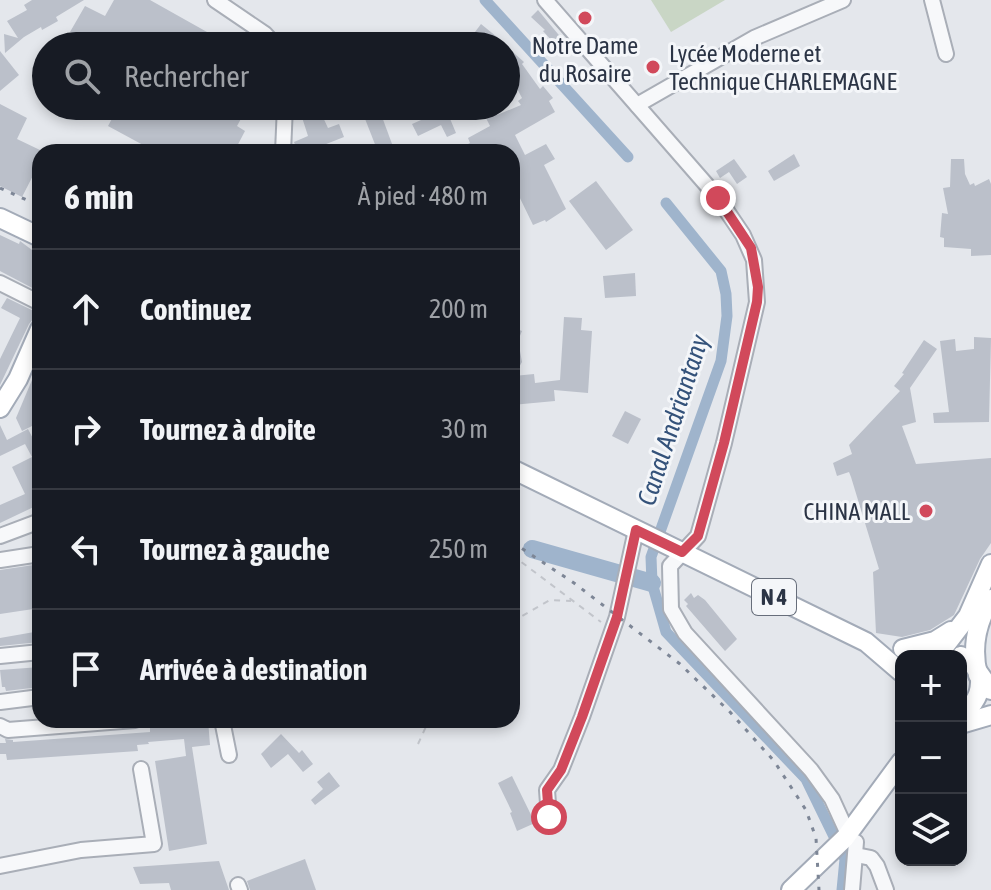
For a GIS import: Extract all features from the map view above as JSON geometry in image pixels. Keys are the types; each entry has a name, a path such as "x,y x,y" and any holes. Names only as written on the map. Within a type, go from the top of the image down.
{"main road":[{"path":"0,218 32,233"},
{"path":"0,408 18,379 32,347"},
{"name":"N 4","path":"520,473 866,642 895,659"},
{"path":"941,650 968,616 991,564"},
{"path":"967,711 985,681 976,634 981,614 991,599"},
{"path":"918,650 968,616"},
{"path":"967,661 985,681"},
{"path":"967,717 991,715"},
{"path":"851,844 895,772"},
{"path":"791,890 814,880 851,844 895,791"}],"street":[{"path":"215,0 262,32"},
{"path":"545,0 718,198 751,248 758,287 747,355 698,536 677,550 670,566 671,609 685,633 811,770 832,799 851,844 852,890"},
{"path":"637,105 754,38 843,0"},
{"path":"932,0 946,54"},
{"path":"283,144 284,120"},
{"path":"0,283 32,299"},
{"path":"0,536 32,524"},
{"path":"549,817 547,790 561,770 582,717 612,630 629,565 642,533"},
{"path":"0,560 32,555"},
{"path":"0,656 32,653"},
{"path":"0,702 32,698"},
{"path":"0,726 8,730 32,727"},
{"path":"224,728 229,755"},
{"path":"0,866 81,850 154,844 141,769"},
{"path":"851,844 871,858 886,890"}],"path":[{"path":"520,561 612,630"},
{"path":"520,617 550,600 572,601"},
{"path":"418,744 425,728"}],"green space":[{"path":"651,0 725,0 671,32"}],"building":[{"path":"32,0 84,0 56,17 58,21 32,32 5,53 4,34 18,38 7,21 27,10 24,5"},
{"path":"114,0 150,0 207,32 70,32 85,6 105,16"},
{"path":"538,10 563,40 559,44 554,39 552,41 531,17"},
{"path":"481,24 491,32 475,32"},
{"path":"0,51 19,75 0,91"},
{"path":"520,58 540,89 543,86 553,98 549,101 555,112 515,135 520,144 468,144 468,138 490,126 487,120 520,120"},
{"path":"0,104 27,118 17,139 32,146 32,178 22,197 0,186"},
{"path":"111,120 240,120 237,126 245,131 238,144 141,144 108,126"},
{"path":"303,120 324,120 328,128 339,124 344,137 326,144 295,144 308,136"},
{"path":"365,120 383,120 392,144 375,144"},
{"path":"421,120 451,120 456,133 447,137 441,125 418,136 412,124"},
{"path":"546,144 555,159 544,165 566,209 546,222 533,225 520,198 520,145 525,155"},
{"path":"794,154 800,166 774,181 768,171"},
{"path":"734,159 747,177 737,184 729,172 720,178 716,171"},
{"path":"951,159 964,159 970,185 974,183 975,186 989,179 991,255 971,256 971,249 944,247 944,238 940,237 942,213 948,214 943,188 950,187"},
{"path":"596,181 633,230 606,250 569,201"},
{"path":"0,235 19,244 20,241 32,250 32,288 0,271"},
{"path":"635,273 636,296 605,298 603,276"},
{"path":"7,298 32,310 32,320 0,385 0,359 20,318 1,308"},
{"path":"564,317 582,318 581,330 592,331 588,393 554,390 555,401 520,404 520,375 534,374 535,383 560,380"},
{"path":"974,337 991,338 989,422 934,423 933,413 949,412 940,341 955,339 956,351 974,349"},
{"name":"CHINA MALL","path":"924,340 937,349 910,388 916,422 902,426 916,464 991,458 991,543 980,559 954,615 930,630 902,637 876,633 873,572 879,569 849,472 837,476 833,463 852,454 849,445 900,391 894,386"},
{"path":"32,380 32,426 22,431 16,418"},
{"path":"625,411 641,419 628,444 612,436"},
{"path":"0,425 7,440 28,429 32,437 32,457 25,444 0,456"},
{"path":"32,457 32,508 0,523 0,505 25,494 12,467"},
{"path":"32,565 32,609 0,614 0,570"},
{"path":"691,593 694,598 698,595 705,600 737,639 725,651 686,606 688,604 684,600"},
{"path":"32,632 32,643 0,646 0,638"},
{"path":"32,668 32,688 6,691 2,687 0,670"},
{"path":"150,728 209,728 210,745 192,747 207,844 169,851 155,761 186,756 184,739 148,742 137,745 138,751 7,760 6,754 0,754 0,743 6,743 5,739 13,742 150,732"},
{"path":"281,734 299,753 302,750 313,764 303,772 288,754 271,768 261,754"},
{"path":"329,772 340,786 315,805 311,800 323,789 317,782"},
{"path":"512,776 535,823 517,831 498,783"},
{"path":"305,859 316,890 250,890 247,881"},
{"path":"219,861 229,890 171,890 169,883 140,884 133,867"}],"waterway":[{"name":"Canal Andriantany","path":"485,0 514,32"},
{"name":"Canal Andriantany","path":"520,38 628,157"},
{"name":"Canal Andriantany","path":"666,203 721,271 727,316 721,361 651,557 652,583 666,632 806,779 845,859 842,890"},
{"path":"532,549 652,583"}],"railway":[{"path":"0,188 32,202"},
{"path":"520,547 574,583 680,664 730,712 774,761 806,810 816,838 819,890"}],"place":[{"name":"Notre Dame du Rosaire","path":"585,18"},
{"name":"Lycée Moderne et Technique CHARLEMAGNE","path":"653,67"},
{"name":"CHINA MALL","path":"926,511"}],"route":[{"path":"549,817 547,790 561,770 617,617 636,530 682,552 698,536 724,443 747,355 758,287 751,248 718,198"}]}
